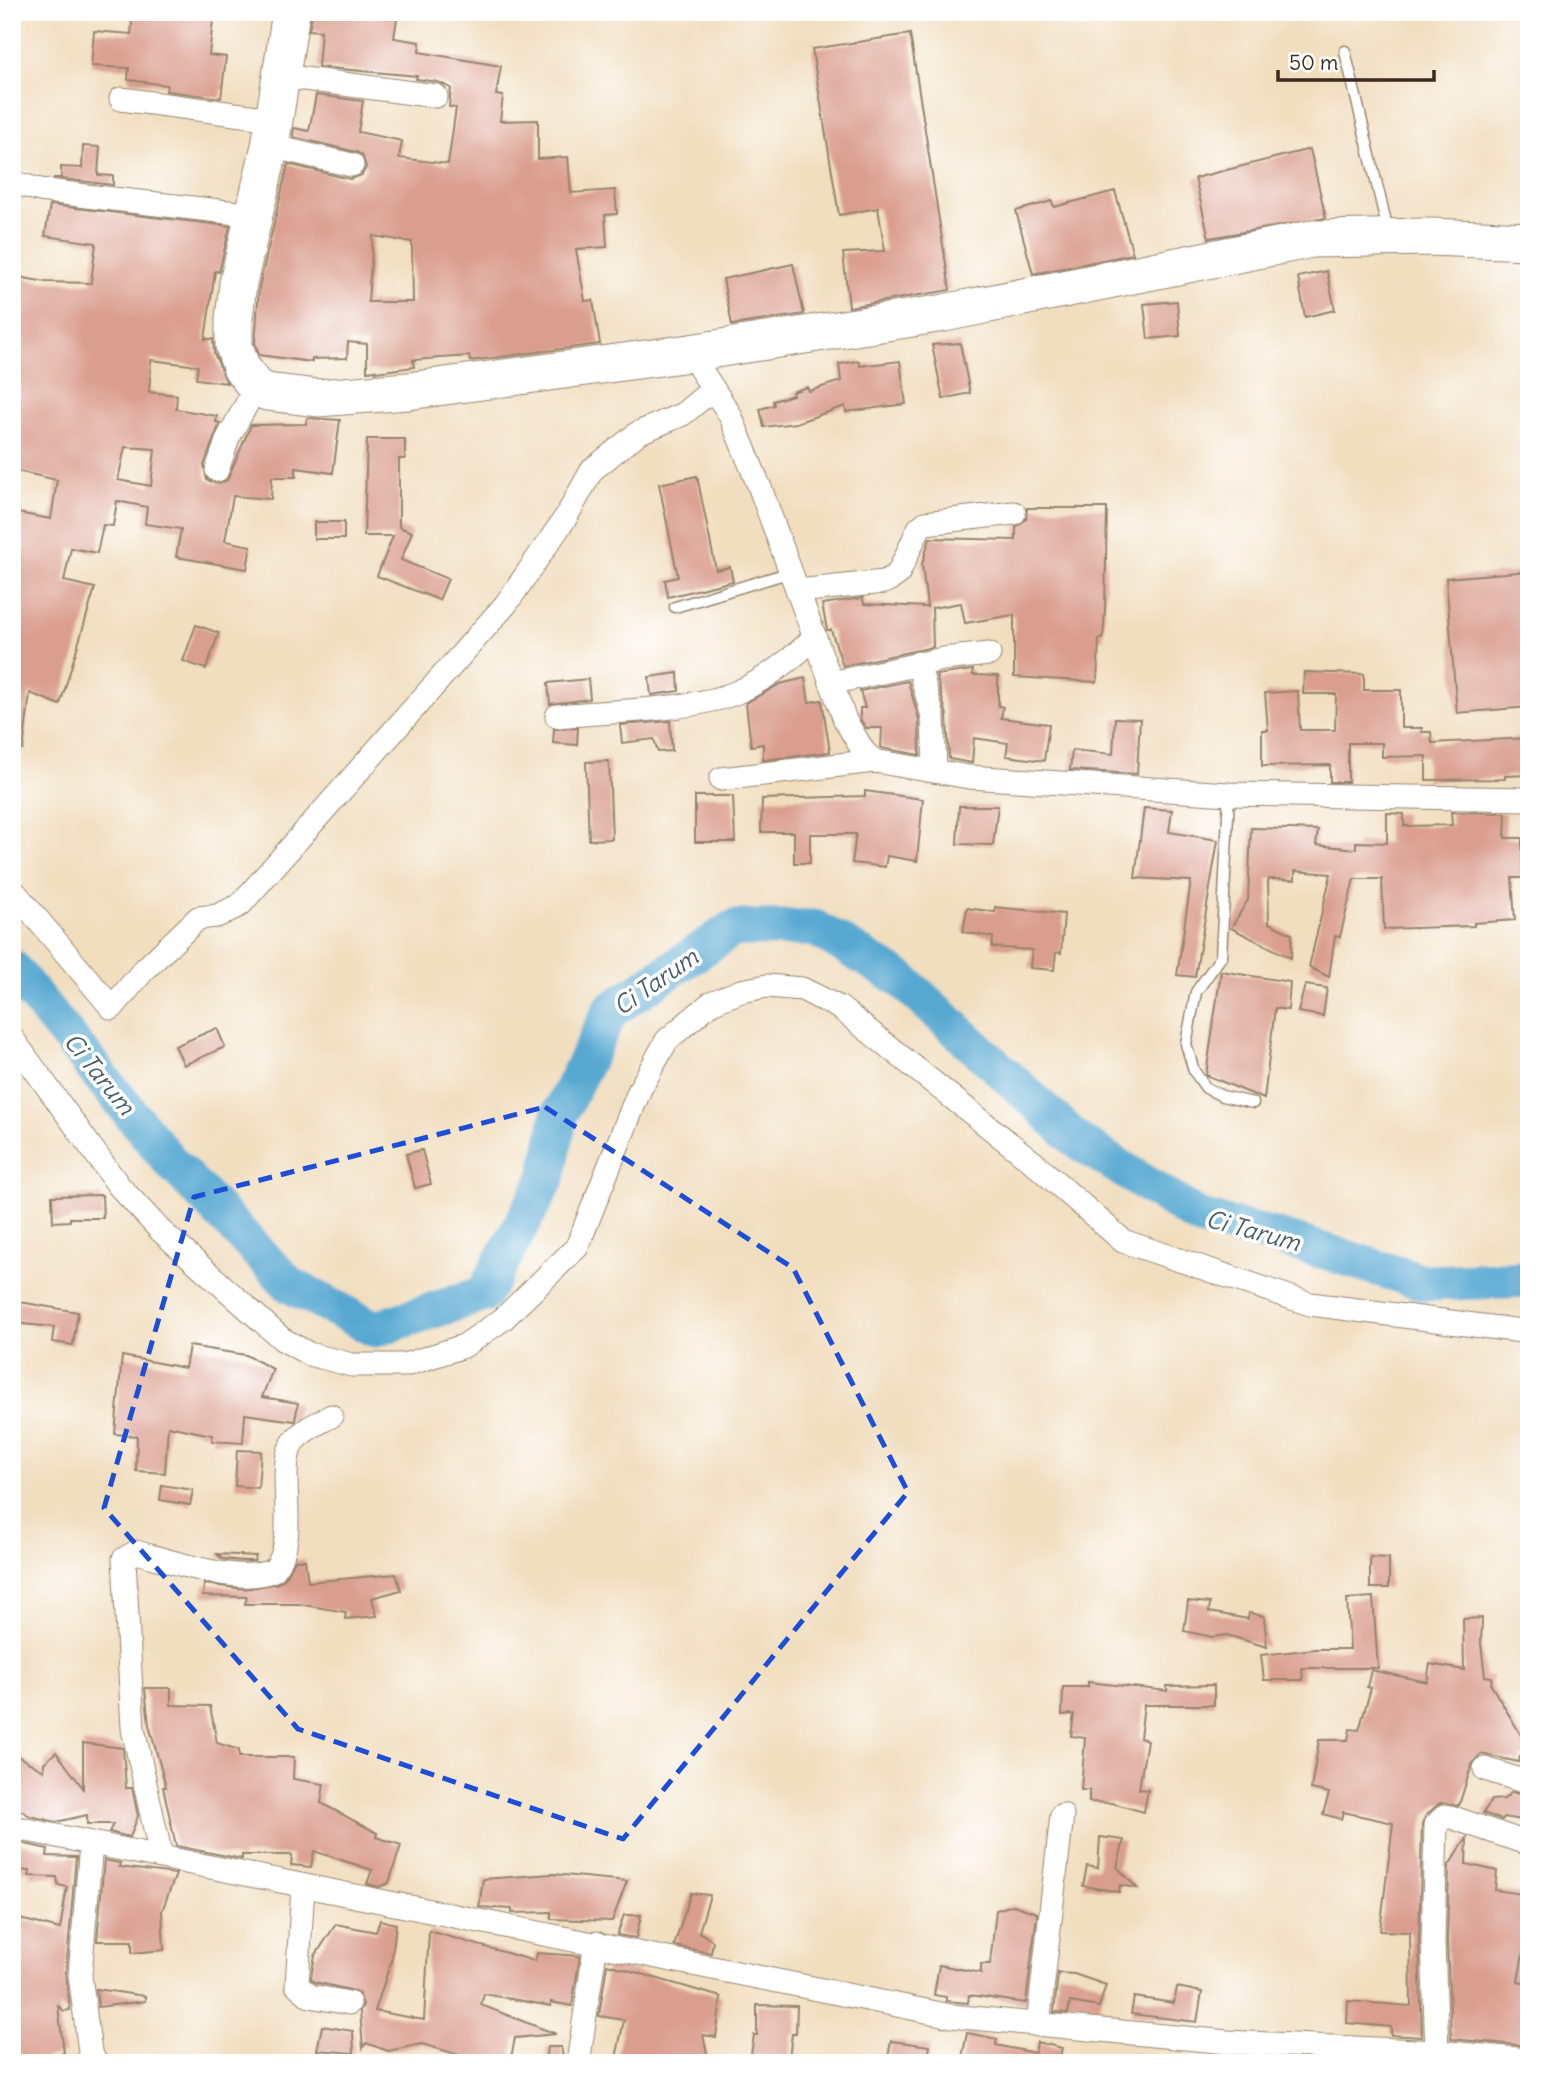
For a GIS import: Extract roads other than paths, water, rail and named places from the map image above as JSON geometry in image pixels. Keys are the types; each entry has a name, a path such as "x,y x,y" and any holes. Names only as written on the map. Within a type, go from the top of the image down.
{"main road":[{"path":"291,12 272,133 238,283 234,346 241,367 256,387 292,396 318,398 382,393 690,353 944,313 1312,239 1389,237 1529,241"}],"street":[{"path":"281,76 436,96"},
{"path":"121,99 272,133 352,164"},
{"path":"12,182 40,190 86,197 255,215"},
{"path":"690,353 730,415 795,581 845,720 864,752 874,761"},
{"path":"217,470 228,438 256,387"},
{"path":"12,889 112,1008 143,971 198,918 218,916 240,905 506,604 566,517 592,470 638,433 683,414 713,389"},
{"path":"795,581 884,582 898,574 919,528 925,523 1014,513"},
{"path":"556,716 716,699 763,677 795,656 815,637"},
{"path":"831,683 918,663 989,654"},
{"path":"918,663 933,717 935,771"},
{"path":"722,779 874,761 982,778 1229,794 1529,799"},
{"path":"12,1038 119,1186 161,1231 282,1339 309,1354 352,1365 405,1365 417,1362 464,1346 503,1319 577,1247 640,1089 667,1040 711,1003 741,991 767,986 802,989 840,1008 1034,1163 1123,1241 1310,1304 1529,1332"},
{"path":"161,1856 134,1729 124,1559 136,1552 194,1567 253,1576 274,1570 285,1555 288,1465 293,1442 331,1416"},
{"path":"1485,1769 1529,1783"},
{"path":"1038,2025 1062,1815"},
{"path":"1437,2052 1433,1942 1436,1825 1445,1816 1451,1817 1529,1844"},
{"path":"12,1827 951,2016 1228,2042 1437,2052 1529,2060"},
{"path":"91,1844 80,1975 90,2052 96,2063"},
{"path":"303,1886 297,1985 310,1996 349,2003"},
{"path":"578,2063 596,1943"}],"lane":[{"path":"1345,51 1389,237"},
{"path":"675,607 795,581"},
{"path":"1229,794 1221,957 1196,992 1186,1044 1194,1072 1206,1088 1222,1096 1253,1103"}],"waterway":[{"name":"Ci Tarum","path":"12,968 168,1159 290,1285 375,1329 484,1294 547,1178 560,1113 611,1010 734,928 815,928 901,979 1078,1141 1200,1218 1278,1237 1426,1283 1529,1279"}]}
